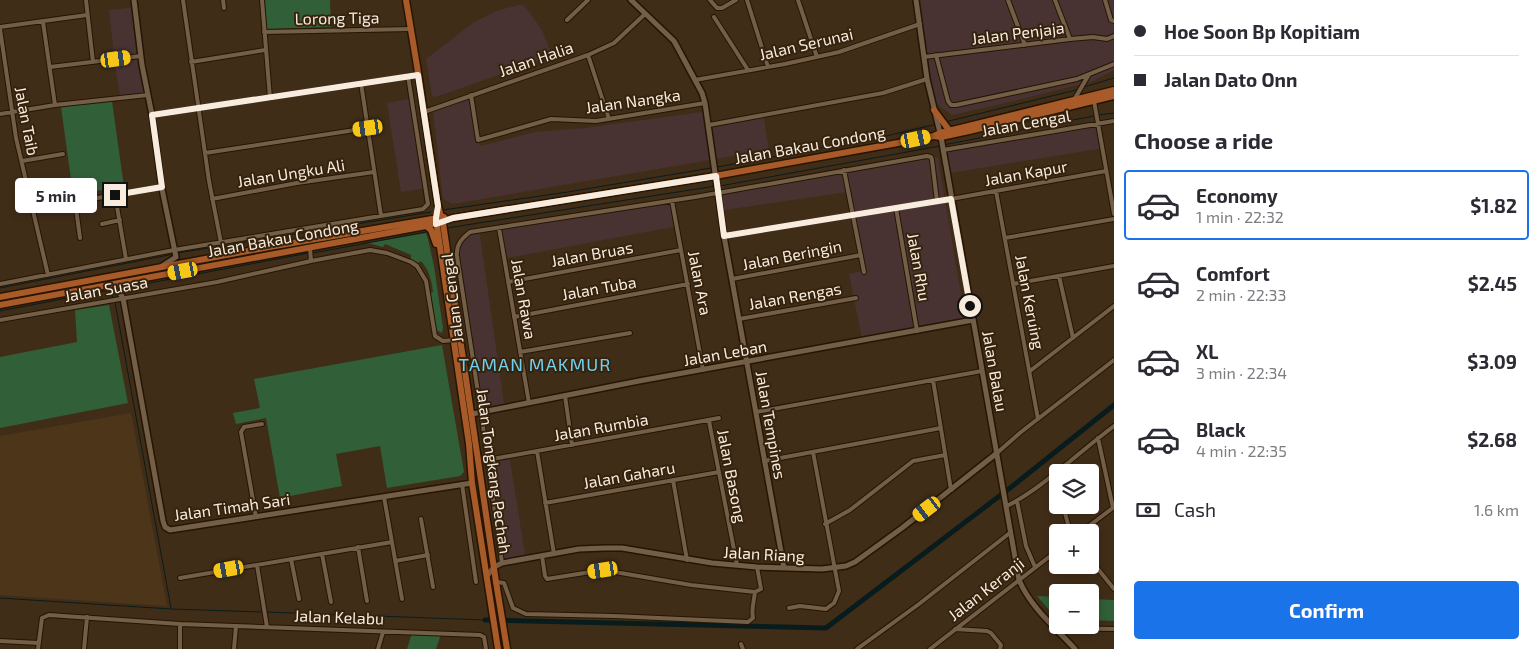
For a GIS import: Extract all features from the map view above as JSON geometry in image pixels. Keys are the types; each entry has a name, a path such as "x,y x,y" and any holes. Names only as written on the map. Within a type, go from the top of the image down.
{"main road":[{"name":"Jalan Tongkang Pechah","path":"406,0 438,206 444,270 469,446 472,483 498,649"},
{"name":"Jalan Bakau Condong","path":"940,139 948,129 1114,90"},
{"name":"Jalan Bakau Condong","path":"0,297 189,262 439,220 716,179 940,139 1114,96"},
{"path":"934,110 948,129"},
{"name":"Jalan Tongkang Pechah","path":"439,220 472,414 507,649"},
{"name":"Jalan Bakau Condong","path":"0,304 310,254 426,226 439,220"},
{"path":"426,226 431,230 444,270"},
{"path":"469,446 472,441 469,419 472,414"},
{"path":"478,460 475,467 476,479 472,483 477,486 484,504"}],"street":[{"path":"86,0 93,62"},
{"path":"134,0 162,187 175,253 189,262"},
{"path":"183,0 220,243"},
{"path":"223,0 224,8"},
{"path":"262,0 270,98"},
{"path":"567,20 588,0"},
{"name":"Jalan Tempines","path":"631,0 674,41 702,93 705,104 724,236 784,568"},
{"path":"710,0 717,8 722,8 736,0"},
{"path":"747,0 768,67"},
{"path":"798,0 817,57"},
{"name":"Jalan Balau","path":"916,0 927,79 940,139 1019,580 1033,605 1049,622"},
{"path":"1008,0 1025,45"},
{"path":"1055,0 1070,39"},
{"path":"1105,0 1113,21"},
{"name":"Jalan Halia","path":"424,112 588,55 614,43 645,14"},
{"path":"0,28 87,15"},
{"path":"714,17 748,70"},
{"path":"43,22 55,105"},
{"name":"Jalan Serunai","path":"695,80 817,57 845,50 920,24"},
{"name":"Jalan Taib","path":"0,28 16,138 48,275"},
{"name":"Lorong Tiga","path":"264,32 411,29"},
{"name":"Jalan Penjaja","path":"924,57 1070,39 1093,37 1107,39 1114,36"},
{"path":"191,62 265,50"},
{"path":"588,55 609,119"},
{"path":"936,55 948,101 951,105 1086,78 1114,64"},
{"path":"50,67 141,56"},
{"path":"0,71 6,70"},
{"path":"152,115 418,75"},
{"path":"0,284 126,259 175,253 220,243 423,209 428,204 428,198 408,76"},
{"path":"1073,101 1086,78"},
{"path":"709,125 883,93 927,79"},
{"path":"361,83 381,216"},
{"path":"0,114 55,105 148,95"},
{"name":"Jalan Nangka","path":"471,95 478,140 551,119 589,121 705,104"},
{"path":"1094,101 1114,214"},
{"name":"Jalan Cengal","path":"940,139 1097,120 1114,121"},
{"path":"205,153 368,128"},
{"path":"22,162 63,154"},
{"name":"Jalan Cengal","path":"482,412 456,248 470,232 672,200 717,190 927,156 930,157 937,201"},
{"name":"Jalan Beringin","path":"732,279 861,255 844,170"},
{"name":"Jalan Kapur","path":"724,236 951,199 1106,171"},
{"name":"Jalan Ungku Ali","path":"212,199 374,172"},
{"path":"33,209 162,187"},
{"name":"Jalan Keruing","path":"996,191 1038,419"},
{"path":"115,195 126,259"},
{"name":"Jalan Ara","path":"672,200 703,370"},
{"path":"74,202 80,238"},
{"name":"Jalan Rhu","path":"896,208 917,331"},
{"path":"1005,238 1114,219"},
{"path":"102,224 120,220"},
{"name":"Jalan Rawa","path":"499,228 529,403"},
{"name":"Jalan Suasa","path":"0,320 121,297 218,282 310,254 370,250 387,253 417,266 426,281 435,336 443,341 454,340"},
{"name":"Jalan Bruas","path":"508,282 681,250"},
{"path":"160,268 175,253"},
{"path":"861,255 864,272"},
{"path":"1014,284 1114,266"},
{"path":"1059,276 1073,338"},
{"name":"Jalan Tuba","path":"514,316 688,284"},
{"path":"113,285 121,297"},
{"name":"Jalan Timah Sari","path":"121,297 162,513 166,527 170,530 175,531 472,483"},
{"name":"Jalan Rengas","path":"739,319 856,298"},
{"path":"1030,371 1114,306"},
{"name":"Jalan Leban","path":"472,414 973,320"},
{"path":"520,352 630,333"},
{"path":"997,453 1114,360"},
{"path":"756,412 982,371"},
{"path":"933,380 951,490"},
{"path":"565,396 572,445"},
{"path":"482,412 502,564"},
{"name":"Jalan Rumbia","path":"487,460 719,418"},
{"name":"Jalan Basong","path":"709,420 737,565"},
{"path":"256,517 241,432 244,427 262,424"},
{"path":"1065,464 1114,426"},
{"path":"764,461 941,428"},
{"path":"1092,524 1114,507 1098,438"},
{"path":"537,451 544,503 554,554"},
{"path":"790,608 800,606 821,609 830,606 834,603 839,591 813,452"},
{"name":"Jalan Riang","path":"494,567 554,554 593,548 614,548 687,560 757,567 835,568 855,562 997,453"},
{"path":"825,524 850,510 913,460 945,455"},
{"name":"Jalan Gaharu","path":"544,503 719,472"},
{"path":"1006,506 1017,501 1049,476"},
{"path":"674,480 687,560"},
{"path":"462,484 476,582"},
{"path":"384,497 402,599"},
{"path":"1017,501 1026,546 1035,567"},
{"path":"421,519 433,587"},
{"path":"858,649 1011,532"},
{"path":"180,578 392,542"},
{"path":"358,548 367,600"},
{"path":"322,554 331,602"},
{"path":"396,561 428,555"},
{"path":"542,556 545,576 548,579 603,570 755,592 761,589 757,567"},
{"name":"Jalan Keranji","path":"930,649 1049,557"},
{"path":"291,559 299,599"},
{"path":"257,565 267,627"},
{"path":"486,577 494,567"},
{"path":"1099,570 1114,589"},
{"path":"496,582 504,583 513,608 526,614 748,622 753,618 755,592"},
{"name":"Jalan Kelabu","path":"38,643 41,621 46,615 180,624 480,635 484,637 486,649"},
{"path":"84,649 87,617"},
{"path":"180,624 180,649"},
{"path":"234,649 236,626"},
{"path":"955,629 987,631 1001,645 1000,649"},
{"path":"1099,629 1114,629"},
{"path":"378,649 383,632"},
{"name":"Jalan Balau","path":"1061,634 1075,649"},
{"path":"0,641 38,643 38,649"}],"shaded area":[{"path":"919,0 1114,0 1114,70 1093,81 952,115 935,103"},
{"path":"523,5 527,9 542,30 552,56 436,97 432,96 426,59 473,23 496,11"},
{"path":"138,7 151,96 121,100 109,10"},
{"path":"474,96 480,146 536,132 585,128 710,111 712,123 763,113 769,150 453,204 443,199 433,111"},
{"path":"415,98 427,188 401,192 387,103"},
{"path":"1099,121 1104,148 944,174 940,148"},
{"path":"928,154 938,158 966,325 863,343 849,274 862,271 847,192 717,211 715,191"},
{"path":"673,199 678,226 502,259 497,227"},
{"path":"479,229 505,410 480,416 454,248 462,236 469,230"},
{"path":"131,413 167,606 0,595 0,436"},
{"path":"509,454 526,561 502,566 485,459"}],"green space":[{"path":"265,0 330,0 331,27 266,29"},
{"path":"112,101 124,187 73,194 61,107"},
{"path":"426,233 434,266 443,328 442,333 436,330 430,293 433,292 432,284 424,264 421,261 418,263 411,259 411,255 385,244 383,247 368,243"},
{"path":"109,305 128,403 0,428 0,357 77,342 75,310"},
{"path":"442,345 464,472 460,476 387,488 380,446 336,454 342,486 280,498 266,418 236,424 233,413 260,408 254,379"},
{"path":"1037,596 1049,597 1049,610"},
{"path":"1099,599 1114,600 1114,621 1099,620"},
{"path":"412,633 441,634 436,649 407,649"}],"waterway":[{"path":"1084,87 1114,78"},
{"path":"945,122 1080,89"},
{"path":"1098,115 1114,113"},
{"path":"943,145 1094,116"},
{"path":"717,167 886,136 937,124"},
{"path":"720,186 940,146"},
{"path":"443,210 568,192 711,168"},
{"path":"447,228 716,186"},
{"path":"178,253 431,212"},
{"path":"313,253 426,232"},
{"path":"118,289 309,253"},
{"path":"0,288 174,254"},
{"path":"0,311 110,290 113,298"},
{"path":"115,302 171,608"},
{"path":"485,620 826,628 1010,488 1114,405"},
{"path":"0,598 171,609 262,612"},
{"path":"266,612 485,620"}],"district":[{"name":"TAMAN MAKMUR","path":"535,365"}],"route":[{"path":"115,195 162,187 152,115 418,75 438,206 436,224 453,218 716,176 724,236 951,199 970,306"}]}
